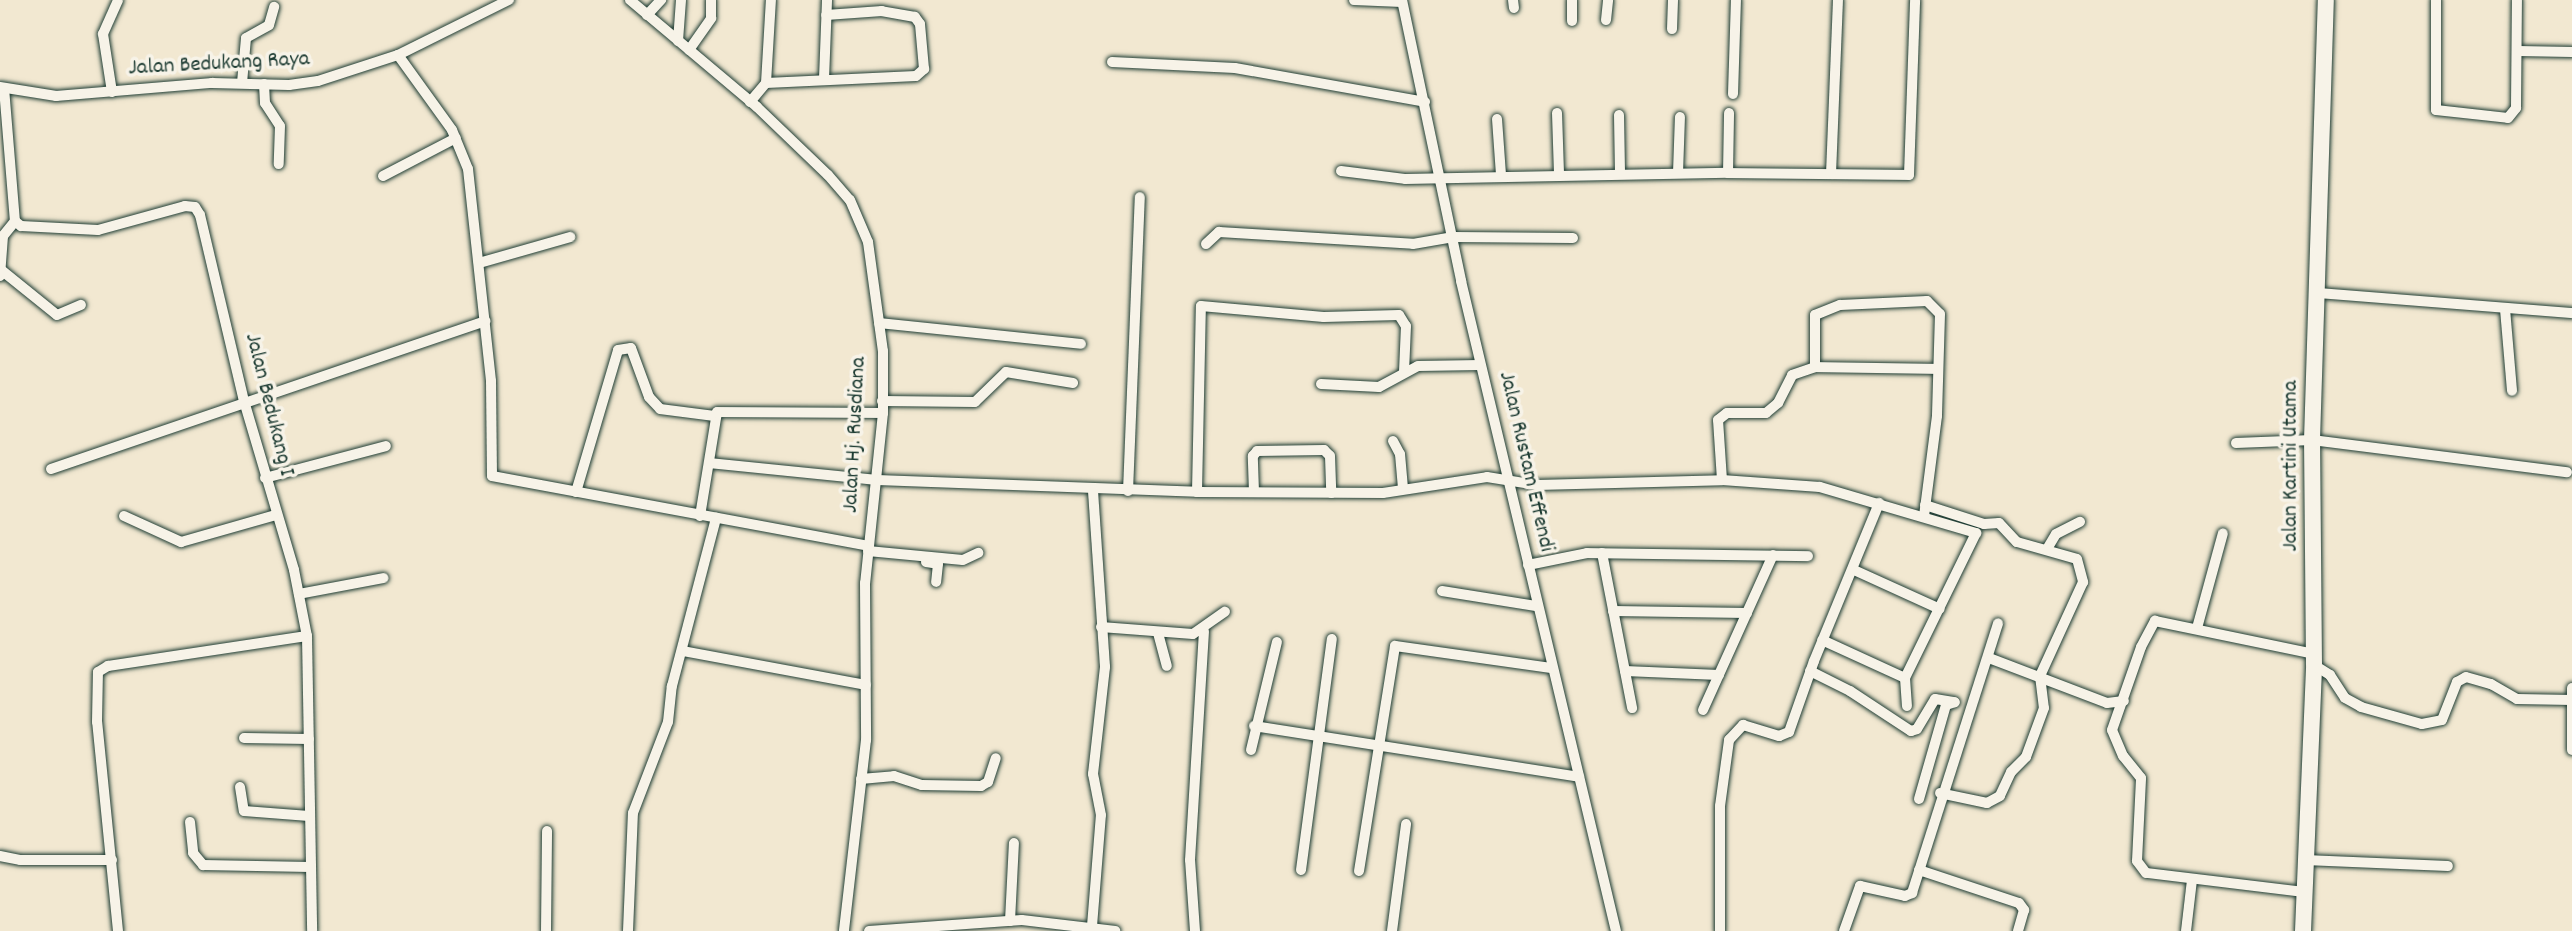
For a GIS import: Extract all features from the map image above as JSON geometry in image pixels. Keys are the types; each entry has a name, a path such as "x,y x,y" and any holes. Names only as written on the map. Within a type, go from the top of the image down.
{"street":[{"path":"112,92 103,34 118,0"},
{"name":"Jalan Bedukang Raya","path":"2,88 57,96 242,83 318,81 398,55 509,0"},
{"name":"Jalan Hj. Rusdiana","path":"630,0 750,102 850,200 868,242 879,323 882,407 868,551 866,685 860,779 844,931"},
{"path":"647,15 661,0"},
{"path":"678,41 681,0"},
{"path":"689,50 711,18 711,0"},
{"path":"750,102 766,83 771,0"},
{"path":"824,79 827,0"},
{"path":"1354,0 1402,1"},
{"path":"1572,0 1573,22"},
{"path":"1606,20 1608,0"},
{"path":"1672,29 1673,0"},
{"path":"1733,94 1736,0"},
{"path":"1831,174 1838,0"},
{"path":"1341,171 1405,179 1441,176 1678,173 1909,175 1915,0"},
{"name":"Jalan Kartini Utama","path":"2303,931 2314,659 2312,440 2326,0"},
{"path":"2436,0 2433,67 2440,113 2513,116 2518,51 2518,0"},
{"name":"Jalan Rustam Effendi","path":"1402,1 1480,365 1510,480 1536,606 1616,931"},
{"path":"242,83 246,38 267,28 274,7"},
{"path":"766,83 916,76 925,63 920,24 910,14 882,11 826,15"},
{"path":"2518,51 2572,52"},
{"path":"398,55 456,138 472,189 485,321 492,476 716,518 938,564 936,582"},
{"path":"1112,62 1204,66 1425,102"},
{"path":"264,84 265,103 280,126 279,164"},
{"path":"0,276 3,236 15,221 2,88"},
{"path":"1557,113 1559,174"},
{"path":"1728,173 1729,113"},
{"path":"1619,115 1620,174"},
{"path":"1678,173 1680,117"},
{"path":"1497,119 1501,175"},
{"path":"383,176 456,138"},
{"path":"1128,491 1140,197"},
{"name":"Jalan Bedukang I","path":"15,221 43,231 93,231 195,207 244,401 299,594 307,636 312,931"},
{"path":"1206,244 1219,232 1413,244 1453,237 1573,239"},
{"path":"479,263 570,237"},
{"path":"0,269 57,315 81,305"},
{"path":"2318,293 2505,310 2572,313"},
{"path":"1815,367 1813,319 1818,312 1840,305 1927,301 1940,314 1938,369 1925,510"},
{"path":"1191,492 1201,306 1324,317 1399,314 1406,326 1404,371"},
{"path":"2505,310 2512,391"},
{"path":"51,469 485,321"},
{"path":"879,323 1081,344"},
{"path":"576,492 618,349 631,348 649,397 660,409 715,416 975,402 1006,372 1073,383"},
{"path":"1321,384 1379,387 1404,371 1418,366 1480,365"},
{"path":"1722,480 1718,420 1727,413 1766,413 1778,403 1792,375 1815,367 1938,369"},
{"path":"700,516 715,416"},
{"path":"2236,443 2312,440 2567,472"},
{"path":"1393,441 1400,454 1403,489"},
{"path":"265,478 386,446"},
{"path":"1254,492 1253,456 1257,451 1324,450 1330,456 1331,493"},
{"path":"709,463 877,480 1128,491 1331,493 1403,489 1488,477 1537,485 1722,480 1820,487 1879,503 1925,510 1984,524 1999,523 2017,542 2077,559 2083,582 2040,676 2043,712 2026,757 2011,772 2000,796 1987,803 1940,793"},
{"path":"1092,926 1101,815 1093,774 1105,667 1093,490"},
{"path":"1720,931 1719,819 1729,740 1743,725 1786,736 1803,701 1810,671 1854,570 1879,503"},
{"path":"1907,706 1905,678 1976,533 1925,510"},
{"path":"124,516 181,542 276,515"},
{"path":"628,931 633,813 668,722 672,686 716,518"},
{"path":"2047,549 2056,534 2080,522"},
{"path":"2197,628 2223,533"},
{"path":"868,551 963,560 978,553"},
{"path":"1528,565 1602,553 1808,556"},
{"path":"1602,553 1632,708"},
{"path":"1703,710 1773,555"},
{"path":"1854,570 1940,609"},
{"path":"299,594 384,578"},
{"path":"1441,591 1536,606"},
{"path":"1613,611 1747,613"},
{"path":"1101,627 1158,634 1193,633 1225,612"},
{"path":"2304,892 2146,873 2137,861 2141,778 2123,756 2112,730 2151,624 2162,621 2197,628 2314,659 2353,703 2422,724 2442,720 2456,682 2466,677 2491,684 2517,699 2572,700"},
{"path":"1844,931 1857,888 1909,896 1940,793 1989,658 1998,623"},
{"path":"1193,633 1190,860 1195,931"},
{"path":"1158,634 1167,666"},
{"path":"118,931 97,722 98,672 108,666 307,636"},
{"path":"1301,870 1316,736 1332,639"},
{"path":"1822,640 1905,678"},
{"path":"1251,750 1254,726 1277,642"},
{"path":"1359,871 1395,646 1551,668"},
{"path":"683,650 866,685"},
{"path":"1989,658 2107,702 2124,701"},
{"path":"1625,671 1719,674"},
{"path":"1810,671 1850,691 1911,731 1917,729 1935,699 1971,707"},
{"path":"2572,688 2572,750"},
{"path":"1919,799 1946,705 1955,702"},
{"path":"1254,726 1579,776"},
{"path":"244,737 309,739"},
{"path":"860,779 894,776 922,785 981,786 988,782 996,758"},
{"path":"240,787 244,811 309,816"},
{"path":"190,822 194,853 204,864 310,867"},
{"path":"1392,931 1406,824"},
{"path":"547,831 547,931"},
{"path":"1010,920 1014,843"},
{"path":"0,856 20,860 112,860"},
{"path":"2305,860 2448,866"},
{"path":"1919,870 2019,903 2024,910 2018,931"},
{"path":"2186,931 2192,880"},
{"path":"869,931 993,926 1010,920 1092,926 1115,931"}]}
